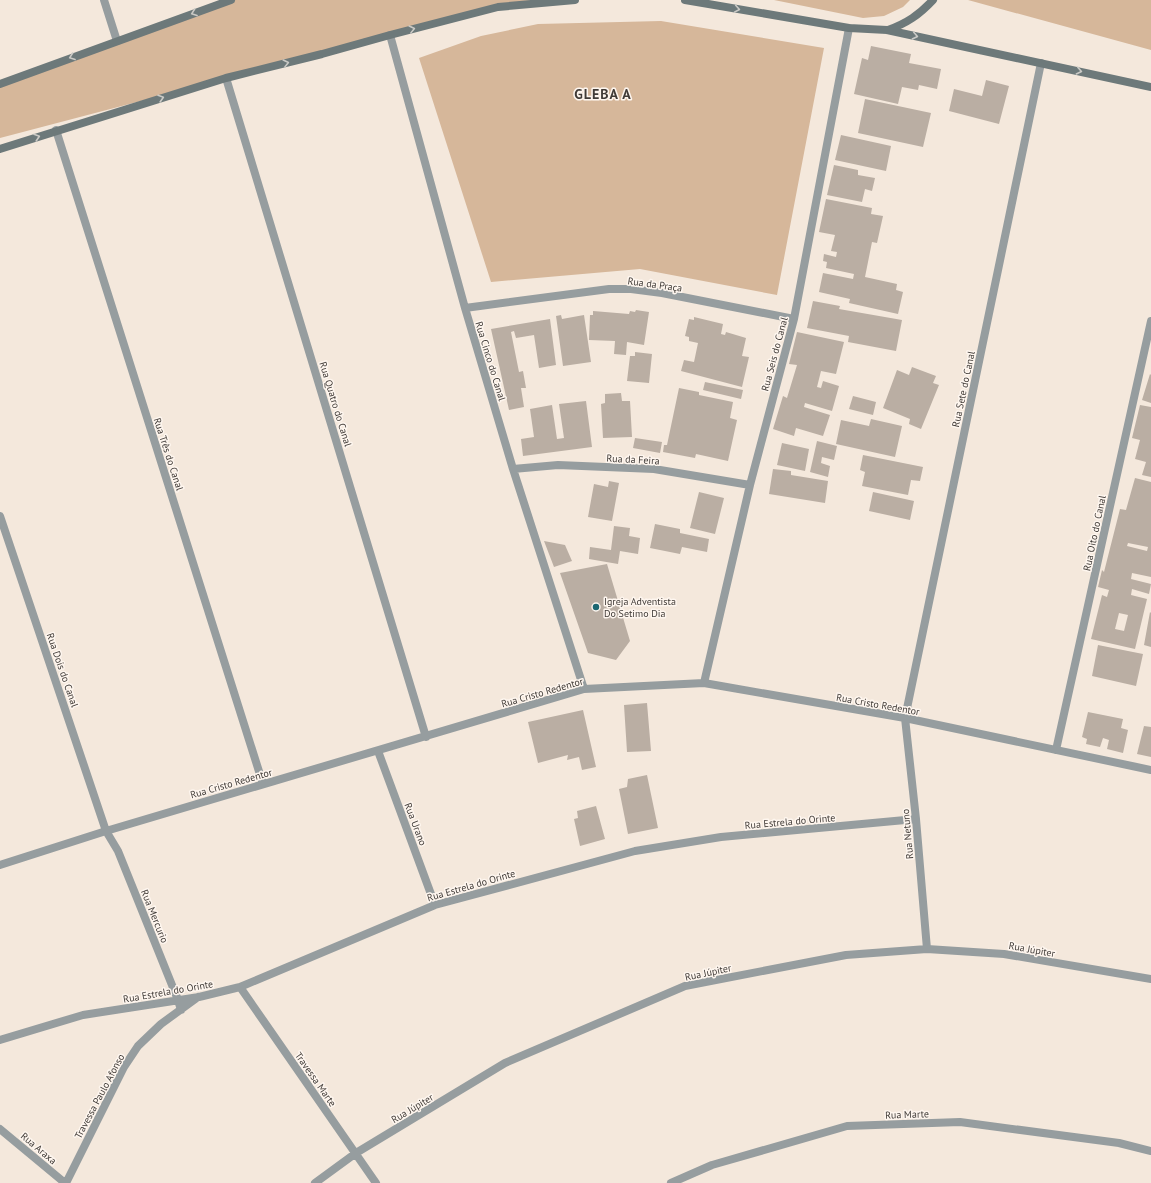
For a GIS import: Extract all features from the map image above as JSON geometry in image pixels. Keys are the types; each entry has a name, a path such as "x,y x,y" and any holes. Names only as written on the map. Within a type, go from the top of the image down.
{"street":[{"path":"104,0 117,41"},
{"path":"0,84 231,0"},
{"path":"0,149 56,130 226,78 498,7 575,0"},
{"path":"685,0 849,28 887,30 1151,87"},
{"path":"887,30 903,25 923,12 933,0"},
{"name":"Rua Seis do Canal","path":"704,683 750,485 794,319 849,28"},
{"name":"Rua Cinco do Canal","path":"390,35 465,308 513,469 584,690"},
{"name":"Rua Sete do Canal","path":"905,718 1041,63"},
{"name":"Rua Quatro do Canal","path":"226,78 426,737"},
{"name":"Rua Três do Canal","path":"56,130 263,784"},
{"name":"Rua da Praça","path":"465,308 609,289 631,289 662,293 794,319"},
{"name":"Rua Oito do Canal","path":"1056,750 1151,321"},
{"name":"Rua da Feira","path":"513,469 558,465 654,468 750,485"},
{"name":"Rua Dois do Canal","path":"0,516 106,831"},
{"name":"Rua Cristo Redentor","path":"0,865 106,831 584,690 704,683 905,718 1151,770"},
{"name":"Rua Netuno","path":"905,718 916,819 927,949"},
{"name":"Rua Urano","path":"378,751 435,905"},
{"name":"Rua Estrela do Orinte","path":"0,1040 83,1015 199,997 240,987 435,905 635,850 721,837 916,819"},
{"name":"Rua Mercurio","path":"106,831 118,852 181,1010"},
{"name":"Rua Júpiter","path":"315,1183 356,1154 505,1063 685,986 846,955 927,949 1004,954 1151,979"},
{"name":"Travessa Marte","path":"240,987 376,1183"},
{"name":"Travessa Paulo Afonso","path":"65,1183 124,1067 138,1046 161,1024 199,997"},
{"name":"Rua Marte","path":"671,1183 712,1165 847,1126 960,1122 1119,1143 1151,1151"},
{"name":"Rua Araxa","path":"0,1129 65,1183"}],"shaded area":[{"path":"231,0 575,0 498,7 0,138 0,84"},
{"path":"774,0 910,0 903,7 884,16 863,18"},
{"path":"968,0 1151,0 1151,50"},
{"path":"661,21 824,48 777,295 640,269 491,282 419,58 481,36 538,24"}],"building":[{"path":"871,46 911,54 909,63 941,69 937,89 919,85 918,90 902,87 898,104 854,94 862,58 868,60"},
{"path":"986,80 1009,86 999,124 949,111 954,89 982,96"},
{"path":"865,99 931,113 923,147 858,133"},
{"path":"841,135 891,146 886,171 835,160"},
{"path":"834,165 858,170 858,175 875,178 872,191 865,189 862,202 827,195"},
{"path":"826,199 872,208 871,214 883,216 877,243 872,242 865,277 897,284 896,290 903,292 898,314 849,303 850,299 819,292 823,273 853,279 854,274 826,268 827,262 823,261 824,254 836,257 837,252 831,251 835,235 819,232"},
{"path":"813,301 840,306 839,309 902,320 896,351 848,342 849,336 807,328"},
{"path":"636,310 649,312 644,345 627,342 626,355 614,354 615,341 589,340 590,315 593,315 593,311 629,314 630,311 635,312"},
{"path":"561,315 562,319 584,315 591,362 563,366 556,316"},
{"path":"694,317 723,324 721,334 725,335 726,332 746,338 742,356 749,357 742,387 681,371 684,360 694,362 698,343 689,341 689,337 685,336 689,319 694,320"},
{"path":"550,319 556,365 539,368 534,335 516,338 514,331 511,332 519,372 523,371 526,388 521,388 524,407 509,410 491,329"},
{"path":"797,332 844,342 836,374 821,371 817,387 821,388 823,381 839,386 832,411 805,403 804,407 830,415 823,436 796,428 794,436 773,429 783,396 787,398 797,365 789,364"},
{"path":"635,352 652,354 649,383 627,381 630,356 635,356"},
{"path":"912,367 936,376 933,383 939,385 921,429 909,424 910,419 883,408 897,370 909,375"},
{"path":"1150,374 1151,375 1151,403 1142,400"},
{"path":"705,382 743,390 741,399 703,390"},
{"path":"679,388 699,392 699,395 733,402 730,418 737,420 728,461 696,454 695,458 663,452 664,445 667,445"},
{"path":"621,393 622,401 630,401 632,437 603,438 601,404 605,403 605,394"},
{"path":"853,396 876,402 873,415 849,409"},
{"path":"586,401 592,447 523,456 521,439 534,437 530,409 552,405 557,439 564,438 559,404"},
{"path":"1140,405 1151,407 1151,477 1142,475 1146,462 1135,459 1140,440 1132,438"},
{"path":"871,419 902,426 895,457 836,444 841,420 869,426"},
{"path":"635,438 662,442 660,453 633,448"},
{"path":"817,441 837,446 834,460 822,457 821,463 830,466 828,477 810,472"},
{"path":"782,443 809,449 805,471 777,465"},
{"path":"863,455 923,467 920,481 911,480 908,495 862,486 865,472 860,470"},
{"path":"773,469 791,471 791,475 828,481 825,503 769,494"},
{"path":"1135,478 1151,482 1151,577 1132,573 1131,579 1151,584 1149,594 1132,589 1131,595 1147,599 1135,649 1091,639 1102,595 1107,597 1109,590 1098,587 1102,570 1104,572 1120,509 1126,510","holes":["1128,543 1148,547 1147,551 1127,546","1119,613 1128,615 1124,631 1115,629"]},
{"path":"609,481 619,483 612,521 588,517 594,484 608,487"},
{"path":"699,492 724,498 715,534 690,528"},
{"path":"873,492 914,501 910,520 869,511"},
{"path":"655,524 680,529 680,533 709,539 707,552 682,547 680,554 650,548"},
{"path":"614,526 630,528 629,536 640,538 638,554 620,551 618,564 589,559 590,547 611,550"},
{"path":"544,541 565,545 572,561 554,567"},
{"name":"Igreja Adventista Do Setimo Dia","path":"607,564 630,641 616,660 588,653 560,573"},
{"path":"1150,612 1151,613 1151,647 1144,645"},
{"path":"1098,645 1143,654 1136,686 1092,676"},
{"path":"647,703 651,751 627,752 624,705"},
{"path":"583,710 596,767 582,770 579,757 567,760 568,755 538,763 528,722"},
{"path":"1088,712 1123,719 1121,728 1128,730 1123,753 1107,749 1109,740 1103,738 1100,747 1086,744 1087,739 1082,737"},
{"path":"1144,726 1151,727 1151,757 1137,754"},
{"path":"647,775 658,828 628,834 619,789 627,787 628,779"},
{"path":"596,806 605,839 580,846 574,819 578,818 577,811"}],"place":[{"name":"Igreja Adventista Do Setimo Dia","path":"596,607"}],"district":[{"name":"GLEBA A","path":"603,94"}]}
